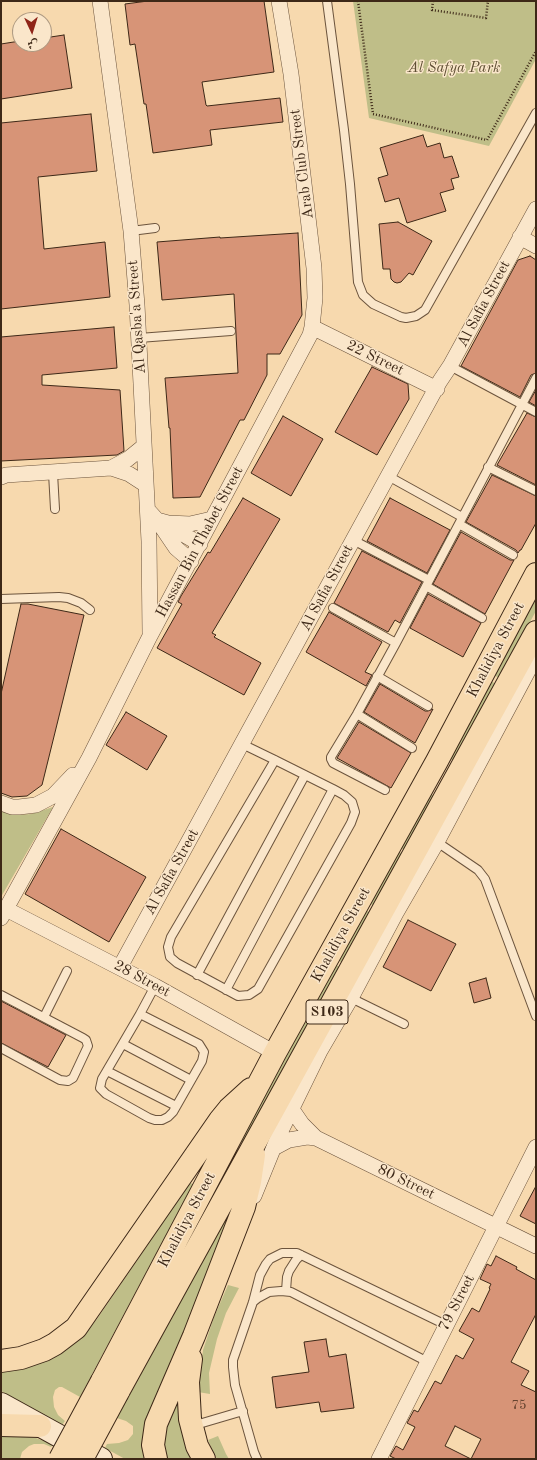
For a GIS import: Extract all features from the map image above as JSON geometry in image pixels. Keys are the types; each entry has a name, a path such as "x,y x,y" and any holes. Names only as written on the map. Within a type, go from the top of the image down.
{"main road":[{"name":"Khalidiya Street","path":"110,1386 275,1053 437,761 536,574"},
{"name":"Khalidiya Street","path":"110,1386 264,1145 389,914 536,632"},
{"path":"1,1361 21,1358 44,1350 76,1328 220,1120 239,1099 261,1081"},
{"path":"156,1459 153,1445 156,1424 194,1336 244,1207 252,1170 264,1145"},
{"path":"194,1336 188,1382 188,1407 191,1426 197,1446 204,1459"},
{"path":"60,1459 110,1386"},
{"path":"82,1459 110,1386"},
{"path":"1,1404 101,1459"},
{"path":"1,1425 40,1426"}],"street":[{"name":"Al Qasba'a Street","path":"100,1 131,230 139,338 146,485 152,515 150,636"},
{"name":"Arab Club Street","path":"279,1 291,74 314,268 315,298 312,327"},
{"name":"Al Safia Street","path":"120,968 440,381 450,366 536,209"},
{"path":"520,237 536,246"},
{"name":"22 Street","path":"312,327 437,389"},
{"name":"Hassan Bin Thabet Street","path":"4,913 89,758 150,636 307,342 312,327"},
{"path":"111,468 128,459 144,446"},
{"path":"2,475 53,473 111,468 130,474 146,485"},
{"path":"152,515 168,523 190,524 212,519"},
{"path":"152,515 200,544"},
{"path":"152,515 176,548 190,560"},
{"path":"264,1145 291,1108 320,1051 351,998 389,914 437,842 536,656"},
{"name":"Hassan Bin Thabet Street","path":"1,803 12,807 26,807 44,801 53,796 66,784 89,758"},
{"name":"28 Street","path":"4,913 155,986 275,1053"},
{"name":"80 Street","path":"291,1108 302,1124 316,1138 536,1246"},
{"name":"80 Street","path":"264,1145 281,1143 294,1138 316,1138"},
{"name":"79 Street","path":"379,1459 536,1147"}],"lane":[{"path":"326,1 345,138 358,282 363,295 373,304 406,318 416,316 424,310 536,113"},
{"path":"131,230 155,228"},
{"path":"139,338 231,331"},
{"path":"450,366 536,412"},
{"path":"385,790 333,763 331,759 396,643 536,378"},
{"path":"488,468 536,491"},
{"path":"53,473 55,509"},
{"path":"388,476 460,520 513,555"},
{"path":"353,540 427,583 482,618"},
{"path":"1,599 68,598 81,603 90,610"},
{"path":"334,608 396,643"},
{"path":"377,676 428,706"},
{"path":"357,714 412,748"},
{"path":"242,744 275,760 348,798 352,802 355,812 354,818 258,989 249,995 238,996 197,975 173,960 168,952 169,943 275,760"},
{"path":"197,975 305,776"},
{"path":"226,990 333,790"},
{"path":"437,842 478,870 485,879 536,1016"},
{"path":"44,1017 67,971"},
{"path":"140,1014 201,1046 204,1052 203,1058 171,1115 159,1120 149,1118 102,1090 100,1084 155,986"},
{"path":"1,995 83,1038 88,1043 87,1050 74,1078 64,1081 1,1048"},
{"path":"351,998 404,1024"},
{"path":"123,1044 191,1080"},
{"path":"107,1071 176,1106"},
{"path":"257,1459 234,1379 234,1360 262,1269 270,1259 282,1253 289,1252 301,1255 446,1325"},
{"path":"286,1291 289,1271 301,1255"},
{"path":"253,1302 269,1292 286,1291 297,1294 428,1362"},
{"path":"191,1426 243,1411"}],"path":[{"path":"358,1 373,114 487,140 536,51"},
{"path":"433,1 432,10 486,18 488,1"}],"green space":[{"name":"Al Safya Park","path":"353,1 536,1 536,59 489,146 369,118"},
{"path":"536,594 536,611 499,678 492,674"},
{"path":"489,680 496,684 454,761 447,757"},
{"path":"429,793 435,796 405,850 398,847"},
{"path":"53,807 1,897 1,811 17,815 31,814"},
{"path":"396,850 403,854 375,906 368,903"},
{"path":"364,909 372,914 344,964 336,959"},
{"path":"334,964 342,968 246,1144 238,1140"},
{"path":"190,1183 193,1184 80,1397 62,1387 55,1390 53,1397 54,1407 58,1415 65,1421 62,1425 1,1391 1,1372 24,1369 43,1362 87,1331 97,1319"},
{"path":"245,1184 143,1451 144,1459 125,1459 105,1448 107,1444 119,1443 128,1440 133,1434 133,1426 126,1421 117,1418"},
{"path":"228,1285 239,1288 226,1313 217,1339 209,1373 210,1394 198,1392 203,1350 214,1317"},
{"path":"177,1392 179,1419 193,1459 163,1459 160,1446"},
{"path":"1,1435 36,1438 53,1444 51,1447 44,1444 34,1444 29,1446 22,1452 20,1459 1,1459"},
{"path":"218,1436 229,1459 217,1459 213,1452 208,1440"}],"building":[{"path":"148,1 264,1 274,72 202,82 207,106 280,98 283,122 210,130 212,145 153,153 135,44 130,45 125,4"},
{"path":"64,35 72,88 1,99 1,44 12,42 12,52 52,52 52,37"},
{"path":"91,114 97,171 38,177 44,249 105,242 110,297 1,309 1,123"},
{"path":"423,135 427,147 440,143 444,158 452,156 459,177 451,179 454,189 440,193 446,211 407,223 399,198 385,202 378,178 388,175 380,148"},
{"path":"398,222 432,241 413,275 409,273 401,282 397,283 391,279 390,269 383,269 379,224"},
{"path":"298,233 302,315 280,354 267,354 267,375 244,420 240,420 200,497 173,498 170,428 165,378 238,373 234,294 162,300 157,242"},
{"path":"530,256 536,260 536,373 531,375 520,397 461,366 518,260"},
{"path":"114,327 117,368 42,375 42,385 120,390 124,451 117,455 1,461 1,337"},
{"path":"372,367 408,384 409,399 377,455 335,432"},
{"path":"536,390 536,406 529,402"},
{"path":"527,413 536,417 536,485 497,465"},
{"path":"283,416 323,439 291,496 251,473"},
{"path":"492,475 536,496 536,523 518,553 516,550 466,522"},
{"path":"243,498 280,519 212,633 216,635 214,637 261,663 244,695 157,648 182,604 178,602 181,596 208,552 210,553"},
{"path":"390,498 450,530 427,573 367,541"},
{"path":"461,532 510,560 514,560 485,614 433,584"},
{"path":"362,551 422,582 400,623 395,620 388,632 334,603"},
{"path":"428,594 481,623 463,657 410,628"},
{"path":"21,604 28,604 84,615 42,785 27,796 12,797 1,793 1,694"},
{"path":"329,612 382,642 365,672 372,675 366,686 306,652"},
{"path":"380,684 425,711 433,709 415,743 364,712"},
{"path":"126,712 167,736 147,770 106,745"},
{"path":"359,722 411,753 391,788 337,758"},
{"path":"61,829 146,877 109,942 25,894"},
{"path":"408,920 456,944 431,991 383,967"},
{"path":"486,978 491,998 474,1003 469,983"},
{"path":"1,1001 66,1035 48,1067 1,1043"},
{"path":"536,1186 536,1224 520,1216"},
{"path":"496,1256 517,1267 516,1269 536,1280 536,1314 511,1362 529,1371 521,1385 536,1392 536,1459 471,1459 396,1459 390,1456 396,1446 403,1450 415,1427 407,1423 414,1410 418,1412 435,1381 441,1384 456,1355 463,1359 474,1339 459,1331 472,1308 479,1312 491,1284 480,1279 487,1264 491,1266","holes":["455,1426 481,1439 471,1459 445,1446"]},
{"path":"326,1339 329,1357 346,1354 354,1408 321,1412 319,1402 276,1408 272,1377 309,1372 304,1342"}]}
